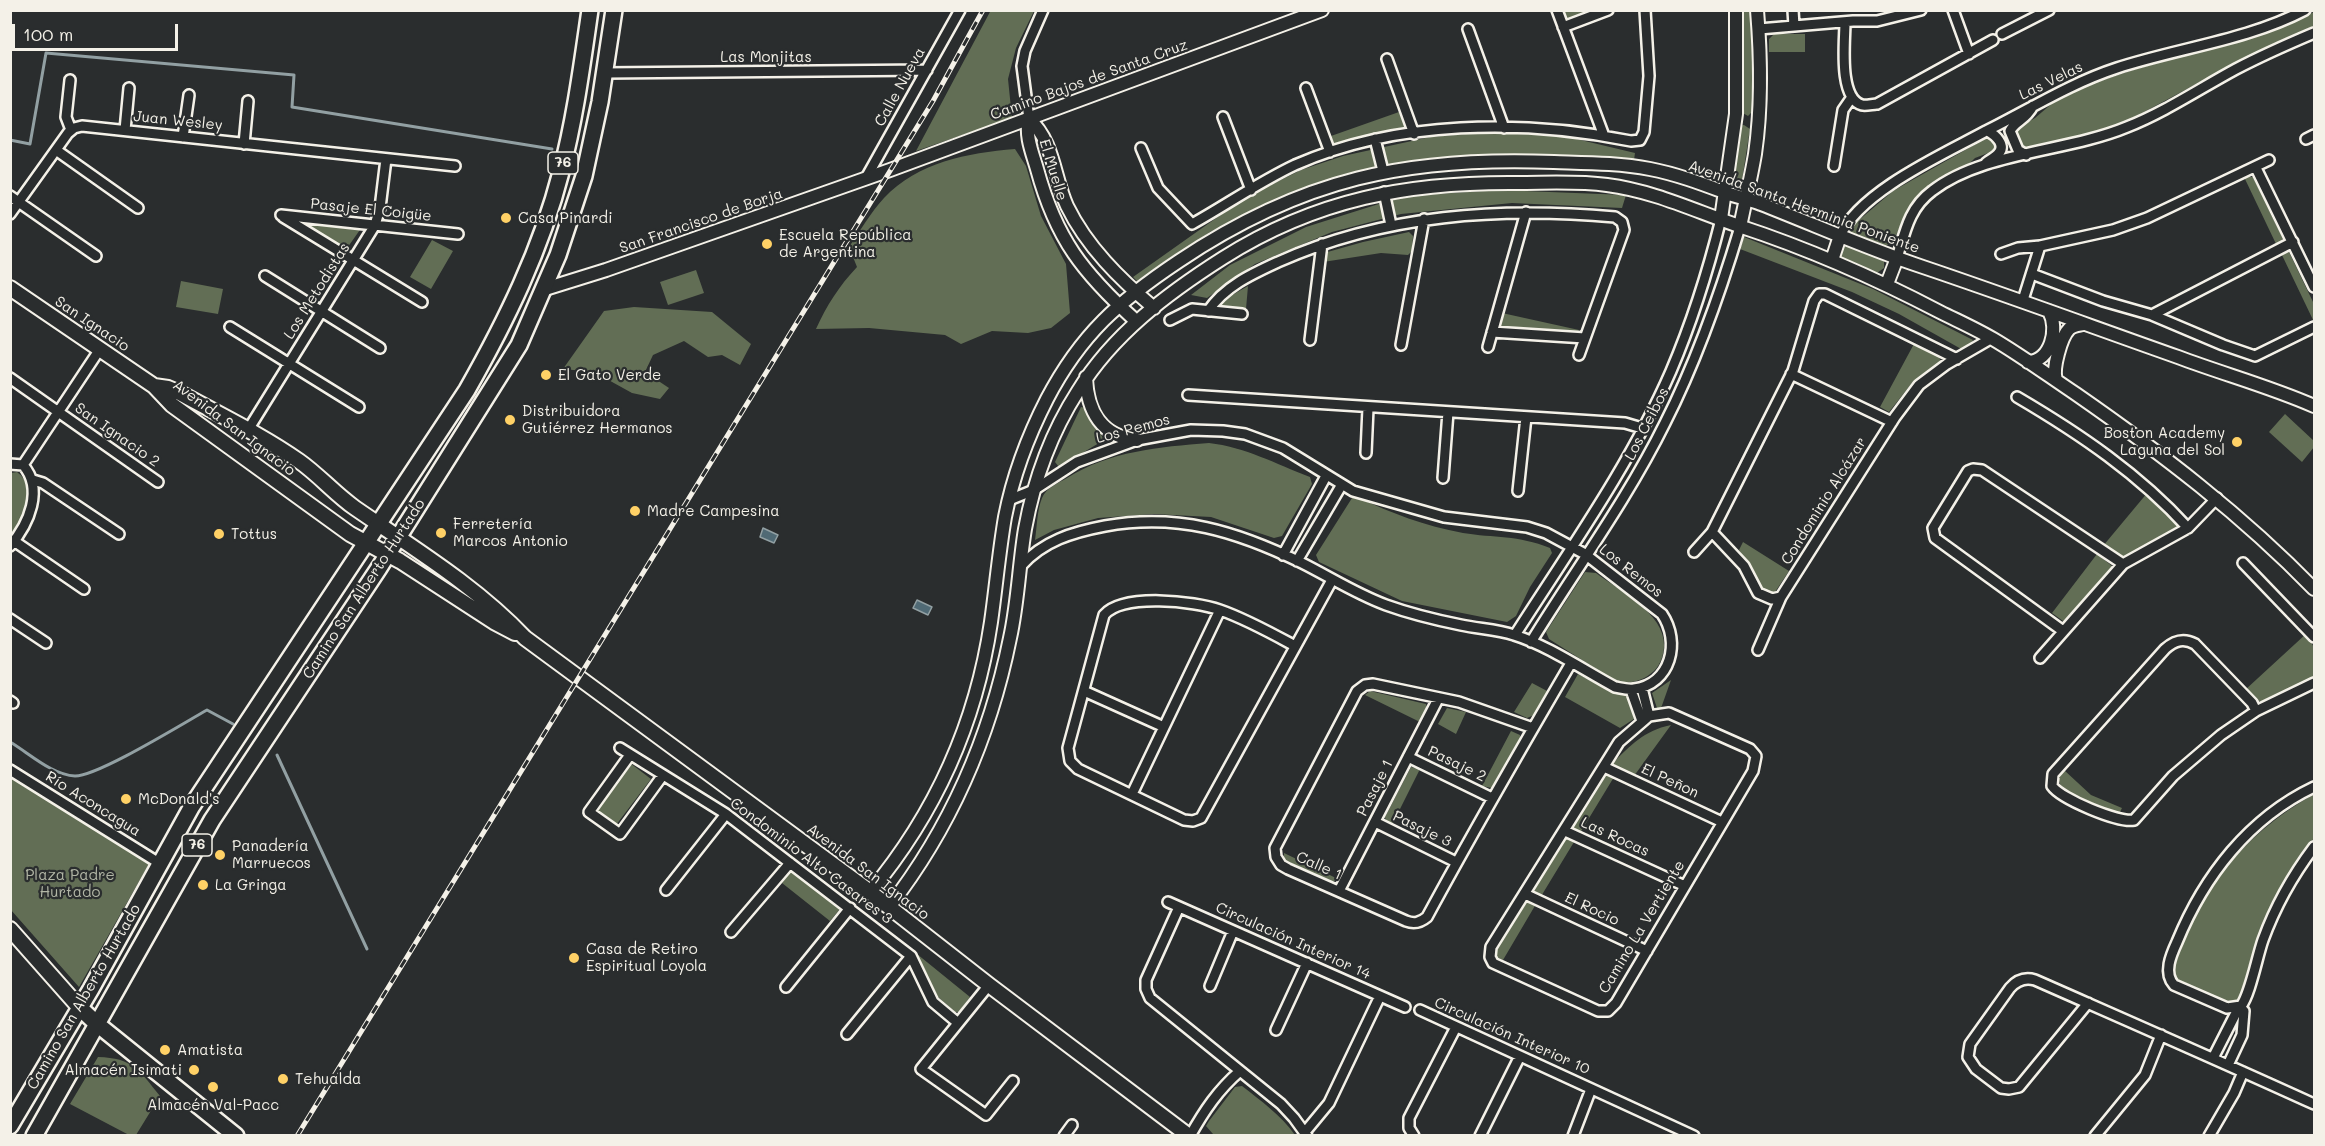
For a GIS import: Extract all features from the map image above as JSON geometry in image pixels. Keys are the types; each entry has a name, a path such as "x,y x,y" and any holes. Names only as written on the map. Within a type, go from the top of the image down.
{"main road":[{"name":"Camino San Alberto Hurtado","path":"10,1126 192,806 467,390 499,333 523,282 546,223 562,170 579,88 590,10"},
{"name":"Camino San Alberto Hurtado","path":"34,1136 212,820 388,555 519,345 545,289 584,176 605,73 614,10"},
{"name":"San Ignacio","path":"10,288 154,386"},
{"name":"Avenida San Ignacio","path":"154,386 162,396 190,418 316,510 365,543 494,622 525,638"},
{"name":"Avenida San Ignacio","path":"154,386 174,390 298,460 349,503 488,603 525,638 870,892 988,985 1189,1136"},
{"path":"10,929 97,1024 236,1136"}],"street":[{"name":"Calle Nueva","path":"866,178 960,10"},
{"path":"1029,119 1022,66 1025,51 1043,10"},
{"name":"Camino Bajos de Santa Cruz","path":"866,178 1322,10"},
{"path":"1557,10 1604,136"},
{"path":"1563,27 1608,10"},
{"path":"1141,148 1158,188 1192,224 1294,166 1330,152 1375,140 1461,127 1563,129 1630,141 1640,140 1644,132 1649,76 1645,10"},
{"name":"Los Ceibos","path":"1515,635 1616,477 1670,371 1699,297 1726,193 1736,114 1736,10"},
{"name":"Los Ceibos","path":"1531,642 1641,469 1686,379 1715,308 1740,227 1754,159 1760,84 1757,10"},
{"path":"1793,10 1794,26"},
{"path":"1848,10 1846,84 1852,97 1863,105 1877,104 1993,40"},
{"path":"1758,29 1849,21 1877,21 1921,10"},
{"path":"1953,10 1969,54"},
{"name":"Las Velas","path":"1840,236 1844,226 1863,207 1894,182 2069,87 2115,68 2259,29 2305,10"},
{"path":"2002,34 2043,12"},
{"path":"1468,29 1504,128"},
{"path":"1887,284 1908,220 1925,196 1957,176 1985,165 2077,144 2126,128 2236,69 2314,33"},
{"path":"1387,59 1414,134"},
{"name":"Las Monjitas","path":"605,73 927,70"},
{"path":"10,214 71,130 66,117 70,80"},
{"path":"125,130 129,88"},
{"path":"1306,88 1330,152"},
{"path":"183,137 189,95"},
{"path":"1834,166 1843,110 1852,97"},
{"path":"244,144 248,101"},
{"path":"2026,155 2019,150 2010,131 2013,126 2028,116 2033,106"},
{"path":"1736,114 1746,120 1758,118"},
{"path":"1223,117 1251,190"},
{"name":"El Muelle","path":"1136,321 1092,280 1060,233 1044,196 1026,131 1029,119 1041,129 1067,205 1082,232 1104,261 1154,308"},
{"name":"Juan Wesley","path":"71,130 86,126 455,166"},
{"path":"1985,165 1999,154 2001,148 1999,140 1988,130"},
{"path":"1375,140 1383,171"},
{"path":"56,150 138,208"},
{"name":"Los Metodistas","path":"248,430 375,225 380,208 386,159"},
{"path":"2001,254 2018,248 2040,246 2113,230 2146,218 2269,160"},
{"name":"Avenida Santa Herminia Poniente","path":"870,892 911,838 947,773 967,724 991,625 1009,500 1025,445 1056,384 1075,353 1134,291 1208,243 1255,216 1305,194 1383,171 1459,162 1534,161 1612,164 1668,174 1746,199 1897,258 2023,300 2083,324 2314,406"},
{"path":"1459,162 1460,183"},
{"path":"2256,168 2314,287"},
{"name":"San Francisco de Borja","path":"545,289 606,270 866,178"},
{"path":"889,907 938,836 965,782 985,734 1014,621 1025,531 1034,490 1058,427 1086,377 1136,321 1218,261 1263,234 1302,217 1334,205 1384,192 1460,183 1566,182 1610,185 1677,202 1832,260 1887,284 1992,338 2056,380 2134,434 2217,498 2278,552 2314,589"},
{"path":"1384,192 1390,225"},
{"path":"10,196 96,256"},
{"path":"1488,347 1526,212"},
{"path":"1208,311 1218,297 1260,270 1322,244 1390,225 1424,219 1526,212 1615,217 1622,222 1624,230 1580,355"},
{"name":"Pasaje El Coigüe","path":"354,260 281,215 458,234"},
{"path":"1401,345 1424,219"},
{"path":"1832,260 1840,236"},
{"path":"2152,315 2293,242"},
{"path":"1208,243 1218,261"},
{"path":"1310,340 1322,244"},
{"path":"2023,300 2040,246"},
{"path":"354,260 422,302"},
{"path":"2032,274 2103,301 2152,315 2255,356 2314,327"},
{"path":"265,276 380,348"},
{"path":"1694,552 1712,532 1791,374 1819,294 1825,294 1957,359"},
{"path":"1170,320 1192,309 1242,314"},
{"path":"2028,362 2038,361 2046,353 2055,327 2049,311"},
{"path":"2056,380 2055,366 2067,332 2072,327 2083,324"},
{"path":"230,327 359,407"},
{"path":"1492,332 1586,338"},
{"name":"Condominio Alcázar","path":"1758,650 1781,597 1892,422 1920,385 1992,338"},
{"path":"23,465 99,349"},
{"path":"1670,371 1686,379"},
{"path":"1791,374 1892,422"},
{"path":"1086,377 1090,404 1099,423 1118,436 1137,440"},
{"name":"San Ignacio 2","path":"10,378 158,482"},
{"path":"1188,395 1625,423 1642,428"},
{"path":"2017,397 2089,442 2128,470 2162,499 2188,528"},
{"path":"1366,453 1368,408"},
{"path":"1443,478 1448,412"},
{"path":"1518,491 1526,417"},
{"name":"Los Remos","path":"1009,500 1034,490 1077,462 1137,440 1191,430 1245,434 1283,448 1341,486 1353,491 1444,517 1527,528 1546,533 1585,554 1656,609 1670,628 1672,644 1668,664 1653,682 1631,690"},
{"path":"11,463 23,465 33,480 30,512 12,544 84,589"},
{"path":"2064,631 1935,538 1933,528 1968,471 1982,470 2123,564"},
{"path":"1283,555 1326,476"},
{"path":"33,480 43,483 119,534"},
{"path":"1298,561 1341,486"},
{"path":"2040,658 2123,564 2188,528 2217,498"},
{"path":"1021,566 1041,548 1064,537 1087,530 1137,522 1179,523 1220,530 1252,540 1368,598 1408,613 1515,635 1531,642 1615,687 1631,690 1646,719"},
{"path":"1712,532 1744,566 1758,593 1772,599 1781,597"},
{"path":"2243,563 2314,637"},
{"path":"1296,646 1220,610 1191,604 1122,603 1110,608 1104,615 1068,748 1070,761 1078,769 1184,820 1193,821 1201,818 1296,646 1332,580"},
{"path":"1132,795 1220,610"},
{"path":"10,619 46,643"},
{"path":"2256,711 2252,703 2195,644 2186,640 2177,641 2165,649 2053,774 2052,786 2066,798 2121,820 2134,820 2181,768 2221,735 2256,711 2314,683"},
{"name":"Calle 1","path":"1533,728 1459,702 1373,684 1365,685 1358,691 1275,848 1276,857 1281,865 1406,921 1418,922 1426,917 1571,663"},
{"path":"1642,687 1646,719"},
{"path":"977,689 987,694 997,694"},
{"path":"1084,691 1164,727"},
{"name":"Pasaje 1","path":"1339,891 1438,699"},
{"name":"Camino La Vertiente","path":"1669,713 1749,749 1756,756 1753,771 1616,1003 1608,1011 1598,1011 1493,963 1490,957 1491,947 1604,767 1620,742 1646,719 1669,713"},
{"name":"Condominio Alto Casares 3","path":"620,748 726,814 911,956 933,1002 958,1023"},
{"path":"630,755 589,812 620,834 663,775"},
{"name":"Pasaje 2","path":"1408,757 1492,798"},
{"name":"El Peñon","path":"1604,767 1722,822"},
{"name":"Río Aconcagua","path":"10,770 159,863"},
{"path":"947,773 958,776 965,782"},
{"path":"2228,1065 2244,1028 2244,1011 2239,1007 2227,1008 2174,985 2169,978 2168,971 2175,946 2197,900 2230,852 2270,814 2314,787"},
{"path":"666,890 726,814"},
{"name":"Pasaje 3","path":"1375,822 1456,862"},
{"name":"Las Rocas","path":"1565,831 1685,886"},
{"path":"2213,1058 2239,1007 2245,1000 2255,964 2275,911 2314,847"},
{"path":"731,932 790,863"},
{"name":"El Rocio","path":"1525,894 1647,951"},
{"name":"Circulación Interior 14","path":"1168,902 1405,1007"},
{"path":"1179,907 1146,980 1146,989 1150,998 1281,1104 1306,1134 1329,1103 1380,996"},
{"path":"786,987 850,908"},
{"path":"1210,986 1233,931"},
{"path":"847,1034 911,956"},
{"path":"1276,1030 1307,963"},
{"path":"2088,1003 2019,1087 2001,1088 1970,1062 1968,1053 1970,1044 2010,988 2018,981 2027,978 2035,980 2088,1003 2161,1035 2314,1104"},
{"path":"988,985 921,1069 986,1115 1013,1081"},
{"name":"Circulación Interior 10","path":"1420,1010 1694,1136"},
{"path":"1412,1133 1409,1118 1456,1027"},
{"path":"2095,1136 2145,1075 2161,1035"},
{"path":"1480,1136 1520,1056"},
{"path":"1189,1136 1221,1087 1239,1071"},
{"path":"2209,1136 2234,1093 2243,1072"},
{"path":"1573,1136 1591,1089"},
{"path":"1064,1136 1072,1125"}],"green space":[{"path":"991,10 1034,11 1016,48 1008,79 1012,118 916,151"},
{"path":"1566,10 1593,11 1563,20 1561,12"},
{"path":"1738,11 1752,11 1753,21 1753,103 1752,112 1748,116 1741,112"},
{"path":"2314,12 2314,26 2256,52 2129,120 2081,137 2022,148 2014,130 2035,118 2056,100 2091,84 2275,30"},
{"path":"1774,34 1805,34 1805,52 1769,52 1769,39"},
{"path":"1399,112 1405,126 1401,131 1335,146 1331,136"},
{"path":"1744,125 1750,129 1740,193 1731,189 1739,126"},
{"path":"1477,133 1564,136 1635,153 1634,160 1479,154 1388,166 1310,186 1210,232 1139,283 1133,277 1246,197 1301,170 1343,156 1430,137"},
{"path":"1990,136 1998,145 1996,150 1975,158 1967,166 1946,175 1920,193 1906,212 1893,243 1885,246 1851,233 1852,226 1893,191"},
{"path":"1015,149 1026,166 1041,216 1066,264 1070,313 1051,328 1028,333 992,331 961,344 945,335 869,328 816,329 834,296 857,267 849,247 875,209 897,186 912,176 944,162 979,153"},
{"path":"2244,177 2253,177 2283,239 2277,246"},
{"path":"1499,190 1626,195 1622,208 1512,203 1401,214 1332,232 1255,264 1207,298 1191,295 1230,265 1306,227 1404,196"},
{"path":"301,222 362,227 345,251"},
{"path":"1409,232 1413,236 1412,251 1408,255 1381,253 1323,262 1324,253"},
{"path":"1744,237 1873,289 1973,340 1968,348 1963,350 1899,314 1852,292 1740,249"},
{"path":"432,240 453,251 431,289 410,277"},
{"path":"1847,244 1881,257 1884,261 1884,268 1877,273 1840,258 1842,245"},
{"path":"2289,252 2314,304 2314,322 2281,253"},
{"path":"696,270 704,293 668,305 660,282"},
{"path":"181,281 223,289 218,314 176,307"},
{"path":"1248,286 1246,309 1217,306 1218,303"},
{"path":"634,307 712,312 751,344 740,365 722,355 708,357 684,341 653,355 645,372 669,388 660,399 632,393 594,372 563,369 604,311"},
{"path":"1502,313 1579,330 1576,334 1500,328 1498,322"},
{"path":"1915,342 1939,355 1941,365 1912,383 1889,412 1880,407"},
{"path":"1081,407 1086,408 1104,440 1059,467 1055,462"},
{"path":"2285,414 2314,441 2314,447 2302,462 2269,432"},
{"path":"1209,443 1248,452 1310,477 1312,484 1282,536 1274,538 1211,517 1154,514 1098,518 1054,530 1035,540 1038,513 1044,494 1083,469 1135,452"},
{"path":"17,472 28,487 29,496 25,514 11,539 11,473"},
{"path":"2148,492 2179,524 2175,531 2122,560 2103,546"},
{"path":"1357,497 1395,514 1435,527 1527,541 1550,548 1552,553 1530,587 1516,616 1507,622 1402,601 1319,562 1316,555 1352,498"},
{"path":"1743,542 1789,571 1775,592 1765,592 1739,550"},
{"path":"2097,554 2112,566 2112,573 2069,619 2063,621 2052,613"},
{"path":"1585,572 1596,573 1628,595 1657,623 1664,645 1660,662 1650,674 1631,682 1615,681 1549,639 1546,632"},
{"path":"2307,633 2314,648 2314,680 2264,702 2254,700 2245,690"},
{"path":"1578,674 1614,693 1629,696 1634,719 1620,728 1565,697"},
{"path":"1671,680 1660,711 1652,693"},
{"path":"1532,683 1549,692 1534,715 1527,718 1514,712"},
{"path":"1370,691 1426,704 1427,710 1420,722 1365,695"},
{"path":"1447,708 1466,712 1456,734 1438,724"},
{"path":"1671,725 1634,776 1612,764 1645,735"},
{"path":"1511,731 1520,735 1520,739 1492,788 1482,786"},
{"path":"630,763 651,779 616,825 595,809"},
{"path":"1411,767 1420,769 1392,825 1386,822 1385,817"},
{"path":"2064,770 2091,795 2122,808 2119,814 2062,790 2058,777"},
{"name":"Plaza Padre Hurtado","path":"11,775 149,864 79,987 11,910"},
{"path":"1604,775 1614,777 1580,833 1573,830 1572,825"},
{"path":"2314,794 2314,838 2274,900 2251,958 2239,1001 2229,1003 2178,981 2173,971 2184,942 2210,890 2226,868 2265,828"},
{"path":"1568,838 1574,842 1540,898 1533,894 1532,890 1564,840"},
{"path":"1284,853 1338,879 1332,882 1284,860"},
{"path":"791,871 840,909 830,921 782,883"},
{"path":"1527,902 1536,904 1503,960 1496,957 1494,952"},
{"path":"917,954 970,997 959,1012 955,1012 938,997"},
{"path":"98,1057 120,1060 134,1067 160,1096 136,1135 129,1135 70,1104"},
{"path":"1242,1086 1277,1115 1295,1135 1213,1134 1206,1126 1209,1121 1235,1087"}],"water":[{"path":"763,528 778,535 774,543 760,537"},
{"path":"917,600 932,607 928,615 913,608"}],"waterway":[{"path":"10,140 30,144 46,53 294,75 292,107 552,149"},
{"path":"10,742 49,768 75,776 102,768 207,710 233,724"},
{"path":"277,755 367,949"}],"railway":[{"path":"297,1136 933,101 983,10"}],"place":[{"name":"Casa Pinardi","path":"506,218"},
{"name":"Escuela República de Argentina","path":"767,244"},
{"name":"El Gato Verde","path":"546,375"},
{"name":"Distribuidora Gutiérrez Hermanos","path":"510,420"},
{"name":"Boston Academy Laguna del Sol","path":"2237,442"},
{"name":"Madre Campesina","path":"635,511"},
{"name":"Ferretería Marcos Antonio","path":"441,533"},
{"name":"Tottus","path":"219,534"},
{"name":"McDonald's","path":"126,799"},
{"name":"Panadería Marruecos","path":"220,855"},
{"name":"La Gringa","path":"203,885"},
{"name":"Casa de Retiro Espiritual Loyola","path":"574,958"},
{"name":"Amatista","path":"165,1050"},
{"name":"Almacén Isimati","path":"194,1070"},
{"name":"Tehualda","path":"283,1079"},
{"name":"Almacén Val-Pacc","path":"213,1087"}]}
